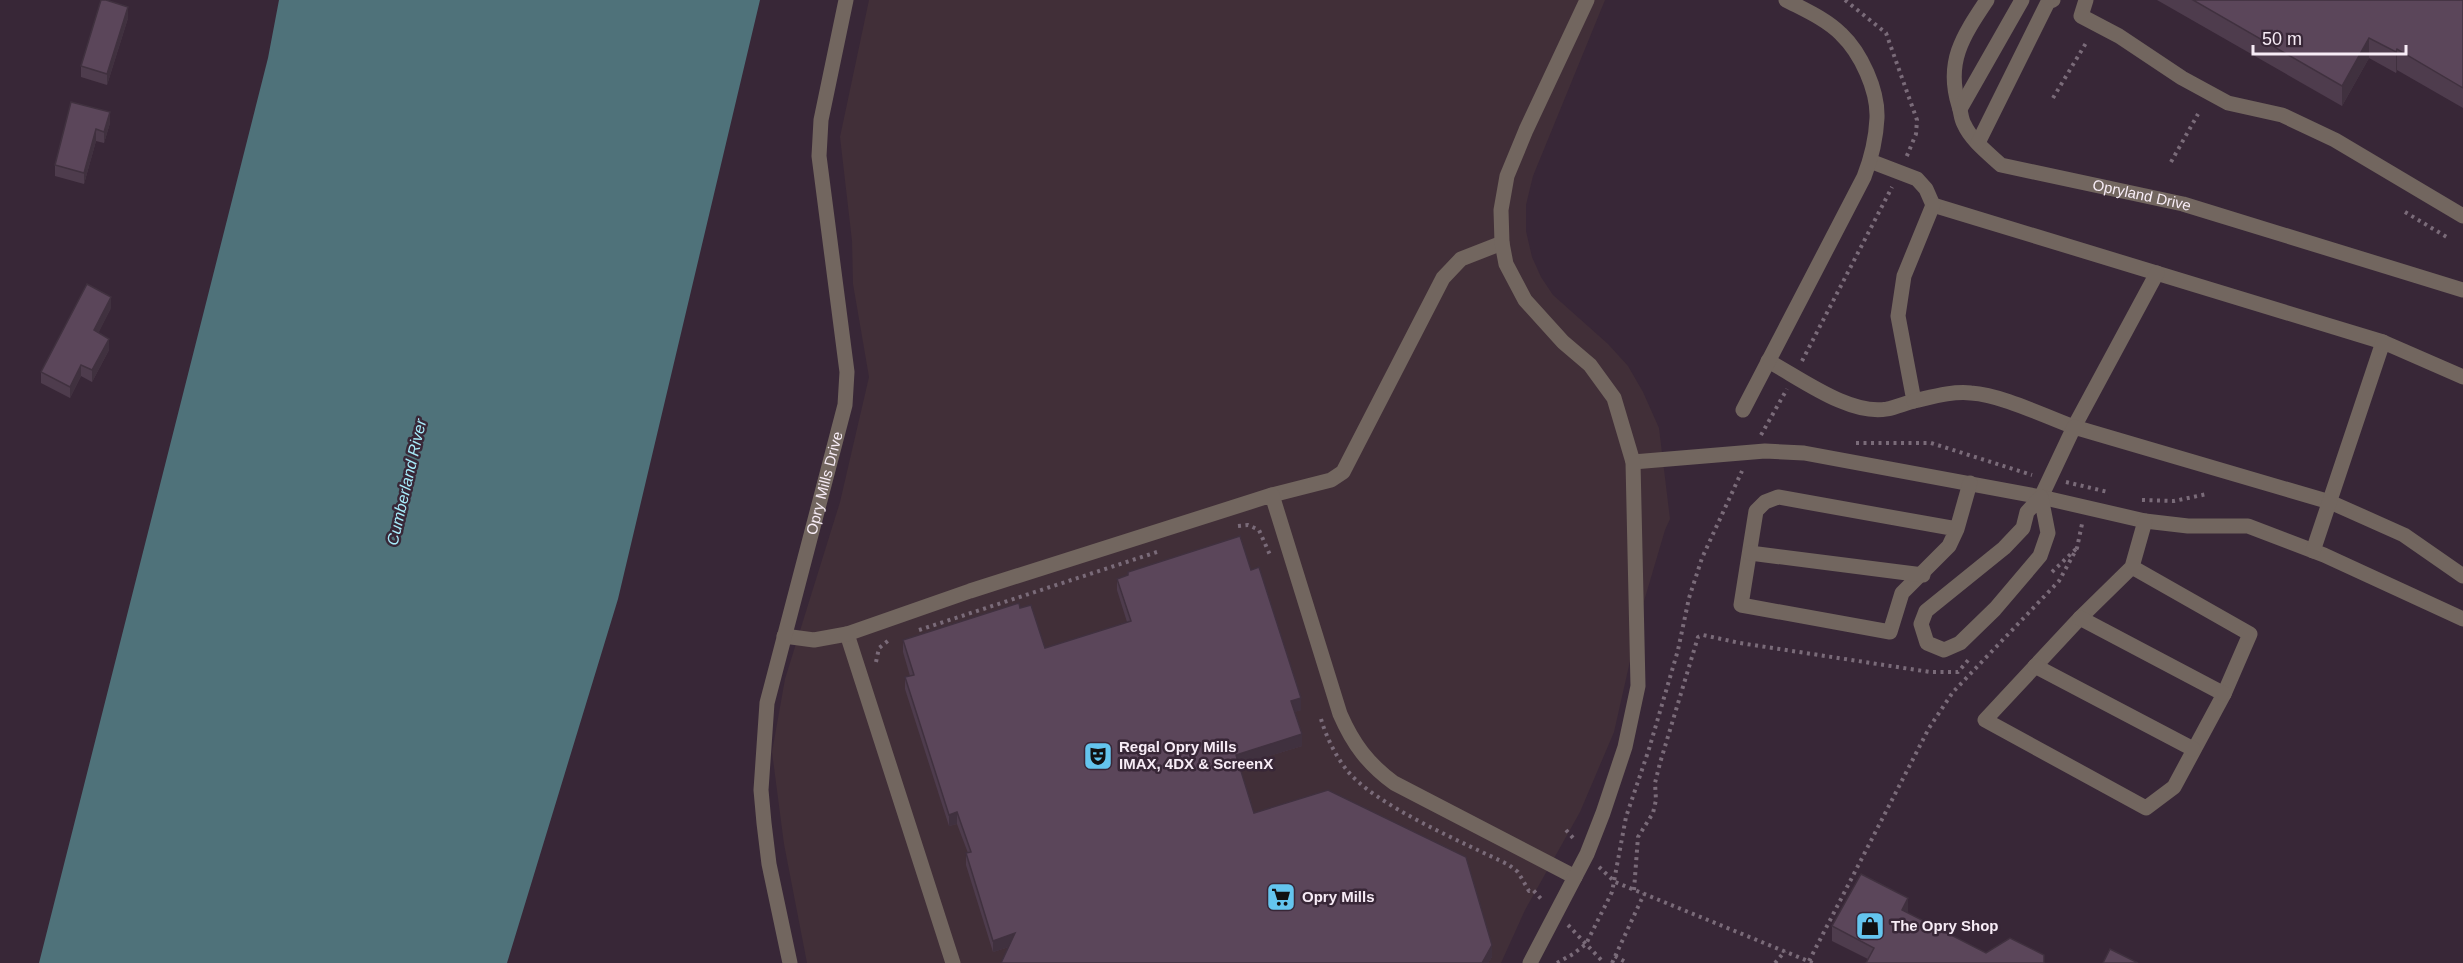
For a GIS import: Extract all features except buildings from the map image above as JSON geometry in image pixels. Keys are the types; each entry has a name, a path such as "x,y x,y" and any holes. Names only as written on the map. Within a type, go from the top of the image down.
{"lane":[{"name":"Opry Mills Drive","path":"790,963 769,864 761,790 767,703 846,405 847,372 819,156 821,120 846,0"},
{"path":"1530,963 1587,854 1603,813 1625,747 1638,686 1633,462 1614,398 1590,365 1563,342 1525,300 1506,264 1502,243 1501,210 1507,176 1587,0"},
{"path":"1743,410 1864,177 1870,161 1878,117 1866,72 1854,49 1841,34 1822,19 1786,0"},
{"name":"Opryland Drive","path":"1987,0 1964,36 1954,63 1955,94 1964,124 1978,143 2001,165 2182,204 2463,290"},
{"path":"1960,109 2022,0"},
{"path":"1978,143 2049,2 2053,0"},
{"path":"2086,0 2081,16 2119,36 2182,78 2228,103 2282,115 2335,140 2463,216"},
{"path":"1870,161 1917,179 1926,189 1934,205 2383,342 2463,377"},
{"path":"1914,401 1898,316 1904,276 1934,205"},
{"path":"784,636 814,640 848,634 970,591 1272,495 1331,480 1343,472 1443,278 1461,259 1502,243"},
{"path":"2041,497 2048,533 2040,556 1995,609 1960,644 1944,650 1927,643 1921,624 1926,611 2004,548 2023,528 2027,512 2041,497 2074,427 2157,273"},
{"path":"2313,551 2383,342"},
{"path":"1768,361 1828,395 1861,408 1886,410 1946,394 1971,393 2012,403 2074,427 2330,502 2404,535 2463,576"},
{"path":"1633,462 1752,452 1804,453 2041,497 2145,521 2188,526 2248,526 2313,551 2463,619"},
{"path":"1958,529 1778,497 1765,502 1756,511 1742,605 1890,632 1902,593 1923,575 1949,546 1958,529 1970,483"},
{"path":"1272,495 1340,714 1361,754 1375,770 1394,783 1575,877"},
{"path":"2132,567 2250,634 2224,694 2174,787 2146,808 1985,720 2080,618 2132,567 2145,521"},
{"path":"1749,552 1923,575"},
{"path":"2080,618 2224,694"},
{"path":"848,634 953,963"},
{"path":"2035,666 2193,749"}],"path":[{"path":"2053,98 2086,43"},
{"path":"2171,162 2198,114"},
{"path":"2405,212 2450,239"},
{"path":"1557,963 1586,944 1612,892 1620,839 1649,749 1702,558 1752,452 1763,432 1769,432"},
{"path":"1848,441 1931,443 2027,474 2112,493"},
{"path":"1566,830 1615,882 1811,962 1929,728 1953,692 2059,581 2077,548 2090,488"},
{"path":"2134,498 2145,501 2174,501 2207,494"},
{"path":"1234,528 1248,525 1259,530 1271,557"},
{"path":"917,630 1162,550"},
{"path":"878,671 875,662 879,648 888,640 898,637"},
{"path":"1320,715 1334,749 1346,770 1364,786 1385,801 1509,865 1518,872 1529,891 1533,890 1604,963"},
{"path":"1634,890 1638,837 1653,813 1656,800 1655,783 1670,733"},
{"path":"1612,963 1644,894"},
{"path":"1775,963 1785,951"},
{"path":"1615,956 1627,963"}],"shaded area":[{"name":"Opry Mills","path":"869,0 1605,0 1533,176 1526,205 1526,231 1532,257 1553,295 1608,344 1628,366 1643,392 1659,428 1670,519 1642,608 1614,732 1580,812 1525,910 1501,963 807,963 784,844 772,752 785,679 840,502 869,377 853,284 852,241 840,137"}],"water":[{"name":"Cumberland River","path":"279,0 760,0 618,599 507,963 39,963 268,58"}],"place":[{"name":"Regal Opry Mills IMAX, 4DX & ScreenX","path":"1098,756"},
{"name":"Opry Mills","path":"1281,897"},
{"name":"The Opry Shop","path":"1870,926"}]}
